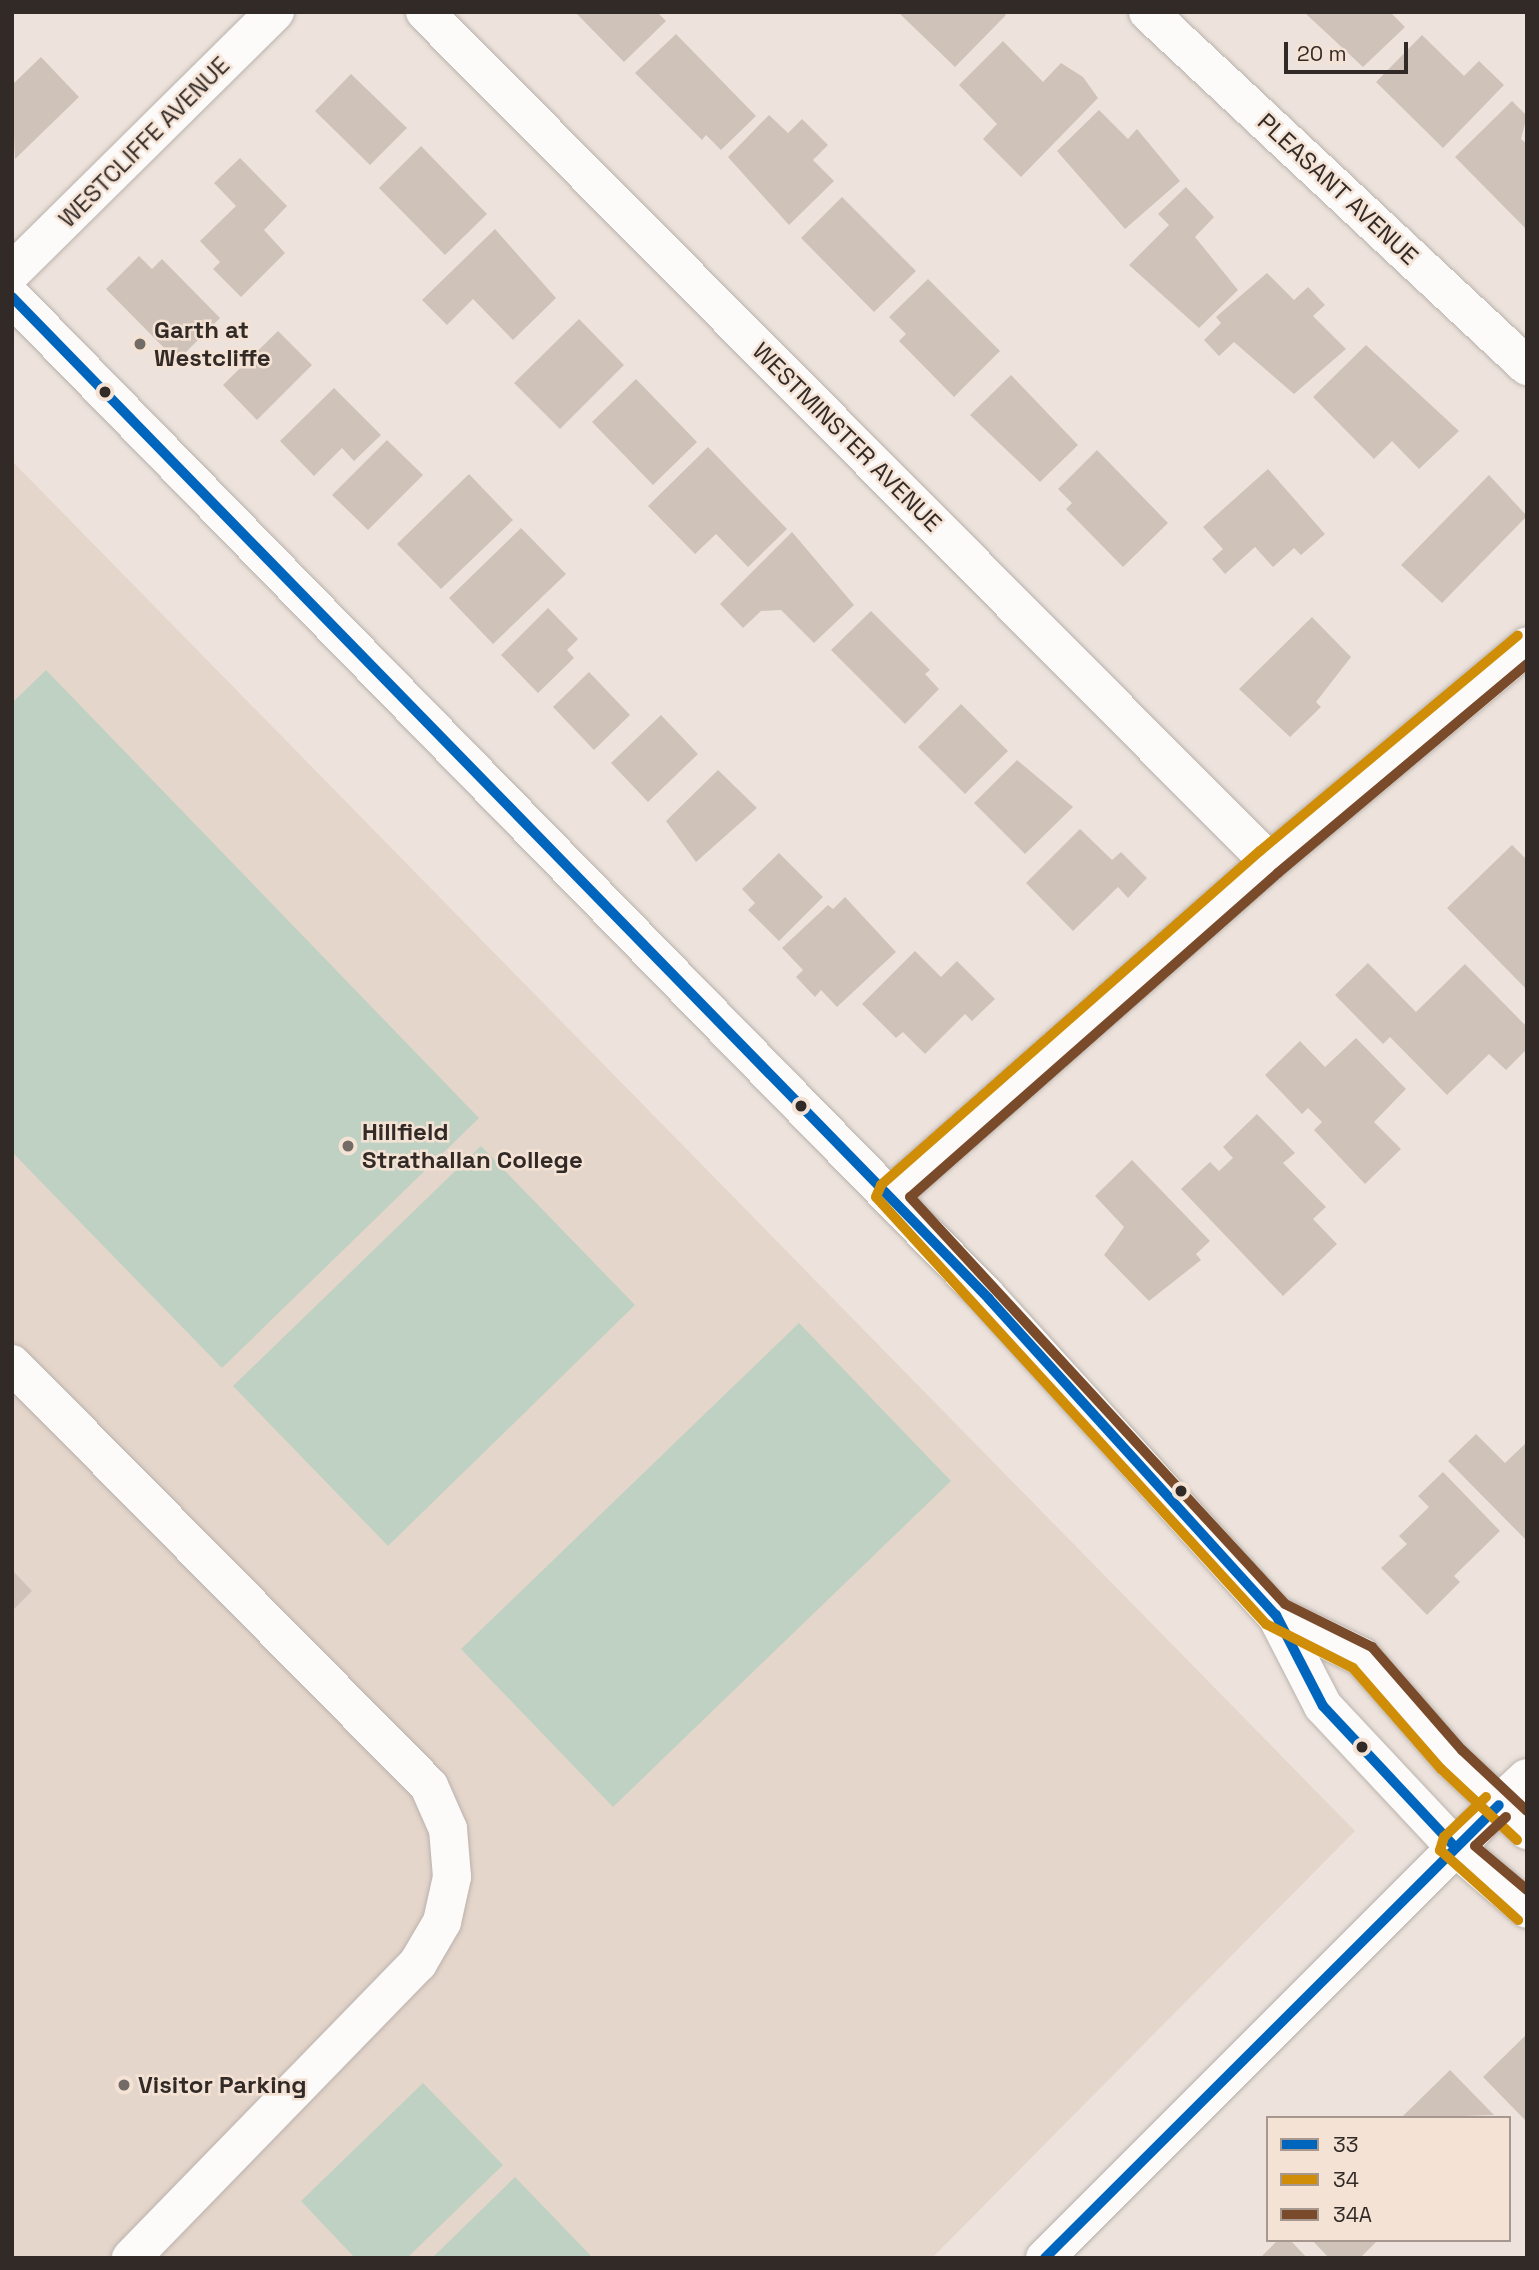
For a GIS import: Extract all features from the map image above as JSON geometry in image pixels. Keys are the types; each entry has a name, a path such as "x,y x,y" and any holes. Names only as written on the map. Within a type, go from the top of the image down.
{"main road":[{"name":"WESTCLIFFE AVENUE","path":"12,272 275,12"},
{"name":"WESTMINSTER AVENUE","path":"425,12 1269,862"},
{"name":"PLEASANT AVENUE","path":"1148,12 1527,366"},
{"path":"12,297 890,1196 1276,1615 1323,1706 1454,1846 1527,1909"},
{"path":"890,1196 1269,862 1527,646"},
{"path":"12,1364 429,1786 448,1829 450,1888 442,1922 418,1963 131,2258"},
{"path":"1276,1615 1362,1657 1452,1760 1527,1830"},
{"path":"1045,2258 1454,1846 1527,1778"}],"shaded area":[{"name":"Hillfield Strathallan College","path":"12,461 1355,1831 932,2258 12,2258"}],"green space":[{"path":"46,670 479,1118 222,1368 12,1152 12,703"},
{"path":"481,1146 635,1305 388,1546 233,1386"},
{"path":"799,1323 951,1481 613,1807 461,1649"},
{"path":"423,2083 503,2165 407,2258 355,2258 301,2201"},
{"path":"515,2177 593,2258 432,2258"}],"building":[{"path":"575,12 657,12 666,21 624,62"},
{"path":"898,12 1003,12 1006,15 955,67"},
{"path":"1304,12 1390,12 1405,27 1363,67"},
{"path":"676,34 756,116 721,150 706,135 702,140 635,73"},
{"path":"1422,35 1464,76 1479,61 1504,85 1443,148 1376,82"},
{"path":"1003,41 1043,82 1061,63 1083,77 1098,98 1021,177 983,139 997,124 959,85"},
{"path":"41,57 79,97 15,159 12,85"},
{"path":"351,74 407,128 370,165 315,111"},
{"path":"1512,101 1527,116 1521,139 1527,144 1525,228 1455,157"},
{"path":"1099,110 1128,139 1137,129 1180,181 1125,229 1057,151"},
{"path":"769,115 788,133 802,119 828,145 813,160 834,181 789,225 728,157"},
{"path":"421,146 487,214 445,255 379,188"},
{"path":"240,158 287,206 264,230 285,253 241,297 213,269 220,262 200,241 236,206 214,183"},
{"path":"1186,187 1214,217 1195,237 1238,290 1199,328 1129,265 1169,225 1158,214"},
{"path":"842,197 916,271 874,312 801,238"},
{"path":"495,229 556,298 513,340 473,299 447,325 422,300"},
{"path":"139,256 152,269 162,259 220,318 177,361 106,289"},
{"path":"1267,273 1294,300 1308,287 1325,305 1313,316 1346,349 1294,394 1234,342 1219,356 1204,340 1221,323 1216,317"},
{"path":"928,279 1000,351 954,397 899,341 906,334 889,317"},
{"path":"579,319 624,365 560,429 514,383"},
{"path":"278,331 312,365 257,420 223,385"},
{"path":"1366,345 1459,431 1419,469 1392,441 1374,459 1313,397"},
{"path":"1011,375 1078,445 1040,482 970,415"},
{"path":"636,379 697,442 653,485 592,422"},
{"path":"334,388 381,435 354,461 342,448 314,476 280,441"},
{"path":"387,440 423,475 368,530 332,495"},
{"path":"708,447 787,529 748,567 716,534 695,554 648,506"},
{"path":"1097,450 1168,523 1123,567 1066,509 1072,503 1058,489"},
{"path":"1268,469 1325,534 1301,555 1294,548 1273,567 1255,547 1225,574 1212,559 1223,549 1203,527"},
{"path":"469,474 513,520 441,589 397,544"},
{"path":"1489,475 1527,516 1442,603 1401,565"},
{"path":"521,528 566,574 493,644 449,598"},
{"path":"792,532 854,605 814,643 781,610 761,611 743,628 720,604"},
{"path":"548,608 578,639 567,650 574,658 538,693 501,655"},
{"path":"871,611 930,670 925,674 939,689 905,724 831,650"},
{"path":"1312,617 1351,657 1316,702 1321,707 1290,737 1239,689"},
{"path":"589,672 630,715 594,750 553,707"},
{"path":"961,704 1008,751 965,794 918,747"},
{"path":"661,715 698,754 648,802 611,763"},
{"path":"1017,760 1073,807 1025,854 974,803"},
{"path":"718,770 757,808 696,862 666,821"},
{"path":"1080,829 1112,860 1121,852 1147,878 1128,898 1118,887 1073,931 1026,883"},
{"path":"1512,845 1527,860 1527,990 1447,908"},
{"path":"779,853 823,897 779,941 748,910 755,903 742,889"},
{"path":"845,897 896,952 837,1007 821,990 815,997 796,977 803,970 782,948 828,905 833,909"},
{"path":"915,951 941,977 957,961 995,999 972,1021 965,1014 925,1054 903,1032 896,1038 862,1004"},
{"path":"1368,963 1416,1012 1465,964 1527,1027 1527,1049 1506,1070 1489,1054 1447,1095 1390,1037 1383,1044 1335,995"},
{"path":"1356,1038 1406,1089 1374,1122 1401,1149 1365,1184 1314,1130 1322,1122 1308,1108 1302,1114 1265,1075 1300,1041 1325,1067"},
{"path":"1257,1114 1295,1153 1283,1163 1326,1207 1313,1219 1337,1244 1283,1296 1181,1189 1210,1162 1219,1171 1233,1158 1223,1147"},
{"path":"1132,1160 1210,1241 1196,1254 1201,1260 1149,1301 1104,1255 1124,1227 1095,1196"},
{"path":"1476,1434 1505,1463 1527,1442 1527,1541 1448,1461"},
{"path":"1443,1472 1500,1531 1454,1576 1460,1582 1427,1615 1381,1568 1407,1544 1399,1536 1429,1507 1418,1496"},
{"path":"12,1570 32,1591 12,1611"},
{"path":"1527,2034 1527,2122 1483,2077"},
{"path":"1450,2070 1494,2115 1464,2116 1403,2116"},
{"path":"1276,2242 1292,2242 1307,2258 1260,2258"},
{"path":"1314,2242 1376,2242 1360,2258 1329,2258"}],"transit line":[{"name":"33","path":"12,297 989,1299 1276,1615 1323,1706 1454,1846"},
{"name":"34","path":"1517,1840 1441,1769 1353,1668 1266,1624 876,1197 881,1185 1260,851 1518,635"},
{"name":"34A","path":"1527,664 1278,873 910,1197 1285,1604 1372,1647 1462,1750 1527,1811"},
{"name":"34","path":"1486,1797 1444,1837 1440,1850 1518,1920"},
{"name":"33","path":"1045,2258 1499,1805"},
{"name":"34A","path":"1506,1817 1475,1846 1527,1890"}],"place":[{"name":"Garth at Westcliffe","path":"140,344"},
{"name":"Hillfield Strathallan College","path":"348,1146"},
{"name":"Visitor Parking","path":"124,2085"}]}
